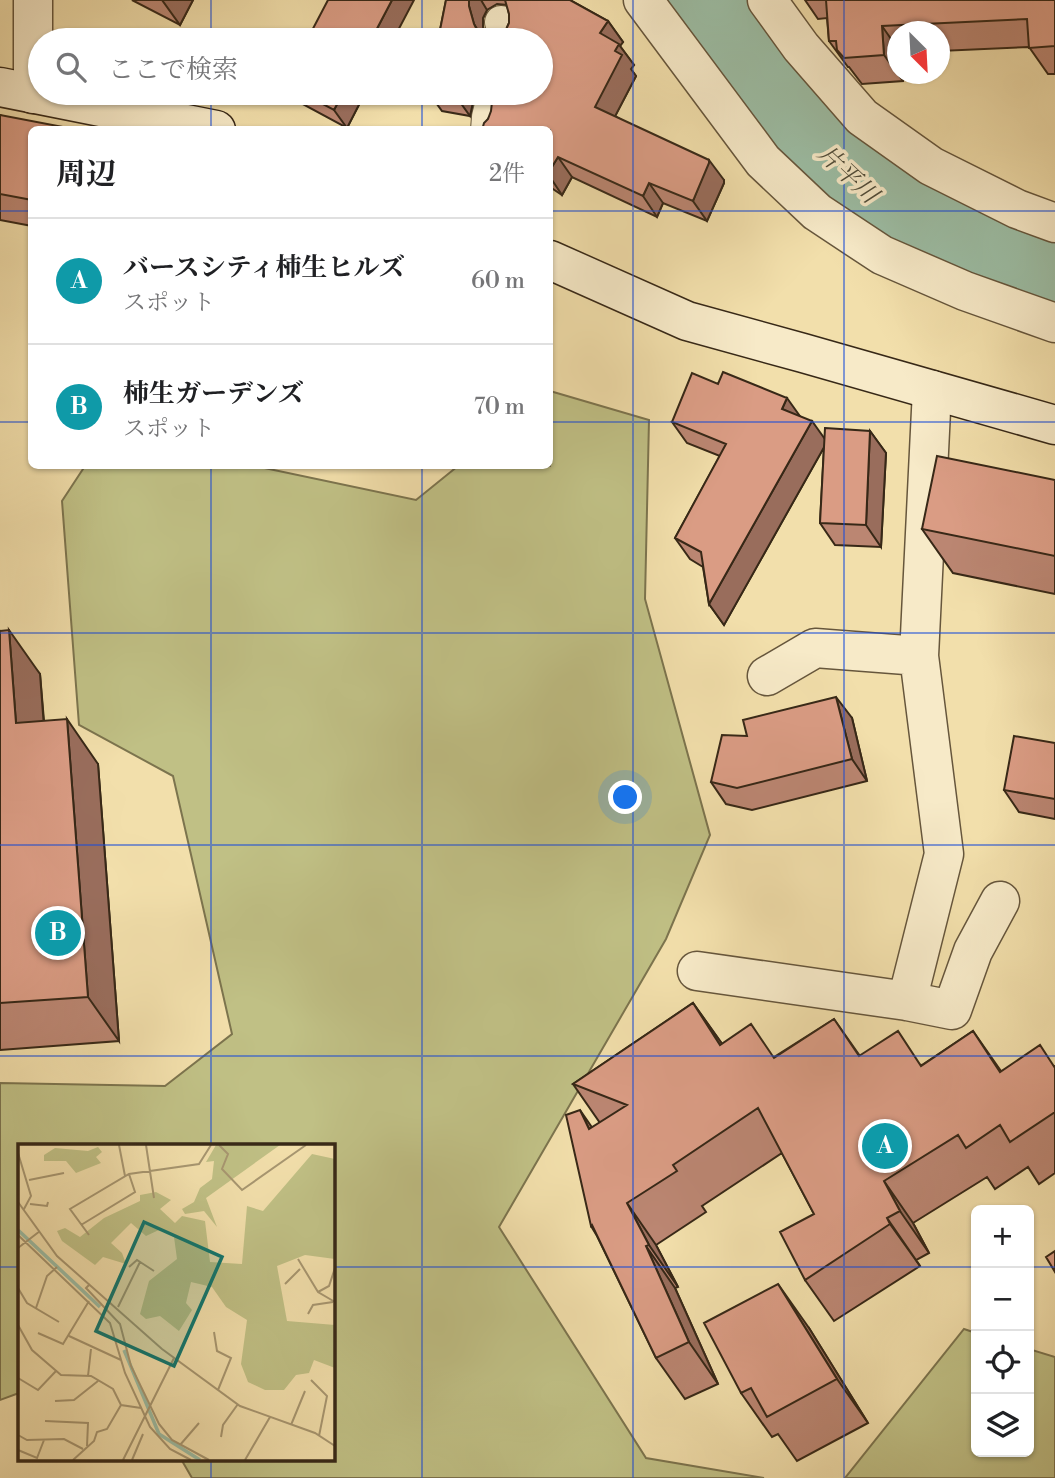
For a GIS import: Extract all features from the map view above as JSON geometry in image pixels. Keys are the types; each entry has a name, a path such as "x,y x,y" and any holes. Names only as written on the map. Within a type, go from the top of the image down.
{"street":[{"path":"28,28 33,0"},
{"path":"643,0 763,161 817,212 882,255 965,291 1055,324"},
{"path":"767,0 801,47 862,117 931,166 1017,209 1055,223"},
{"path":"17,91 28,28"},
{"path":"88,105 196,126"},
{"path":"553,261 687,321 1055,425"},
{"path":"907,1001 944,854 919,656 933,390"},
{"path":"767,676 815,648 919,656"},
{"path":"697,971 953,1010 973,951 1000,901"}],"lane":[{"path":"487,126 491,105"}],"green space":[{"path":"553,392 649,420 645,599 710,835 666,939 499,1227 646,1458 764,1478 192,1478 182,1460 334,1460 334,1144 18,1144 18,1393 0,1400 0,1083 165,1086 232,1034 173,776 79,725 62,501 83,469 269,469 416,500 454,469 553,469"},
{"path":"964,1329 971,1331 971,1457 1034,1457 1034,1351 1055,1357 1055,1478 845,1478"}],"building":[{"path":"328,0 392,0 377,28 313,28"},
{"path":"446,0 469,0 476,28 440,28"},
{"path":"505,0 570,0 608,21 600,33 619,44 615,51 622,55 595,107 709,160 709,163 693,201 649,183 643,196 558,157 553,165 553,126 483,126 492,105 553,105 553,28 507,28 509,14"},
{"path":"826,0 1055,0 1055,46 1029,48 1027,19 950,23 887,21 887,26 882,26 884,55 844,58 837,50 836,41 829,41"},
{"path":"0,115 58,126 28,126 28,199 0,194"},
{"path":"723,372 787,398 782,409 812,421 709,604 701,552 675,538 726,444 672,422 692,373 718,384"},
{"path":"825,428 870,431 866,525 820,523"},
{"path":"937,456 1055,480 1055,556 922,529"},
{"path":"9,630 16,723 67,719 88,997 0,1003 0,631"},
{"path":"836,697 852,759 737,788 711,782 722,735 747,736 743,720"},
{"path":"1014,736 1055,743 1055,799 1004,790"},
{"path":"693,1003 720,1045 751,1024 774,1058 834,1019 859,1056 898,1031 921,1066 973,1031 1000,1072 1040,1045 1055,1068 1055,1112 1010,1142 1000,1125 966,1148 958,1135 884,1181 900,1211 887,1218 890,1224 805,1280 780,1232 814,1214 758,1108 673,1165 677,1171 627,1203 649,1245 646,1246 689,1342 656,1358 591,1226 566,1115 580,1110 589,1129 627,1105 573,1084"},
{"path":"1055,1251 1055,1272 1046,1257"},
{"path":"778,1284 837,1379 767,1417 751,1388 741,1393 704,1323"}],"waterway":[{"name":"片平川","path":"692,0 764,96 885,208 990,256 1055,277"}],"place":[{"name":"柿生ガーデンズ","path":"58,933"},
{"name":"バースシティ柿生ヒルズ","path":"885,1146"}]}
